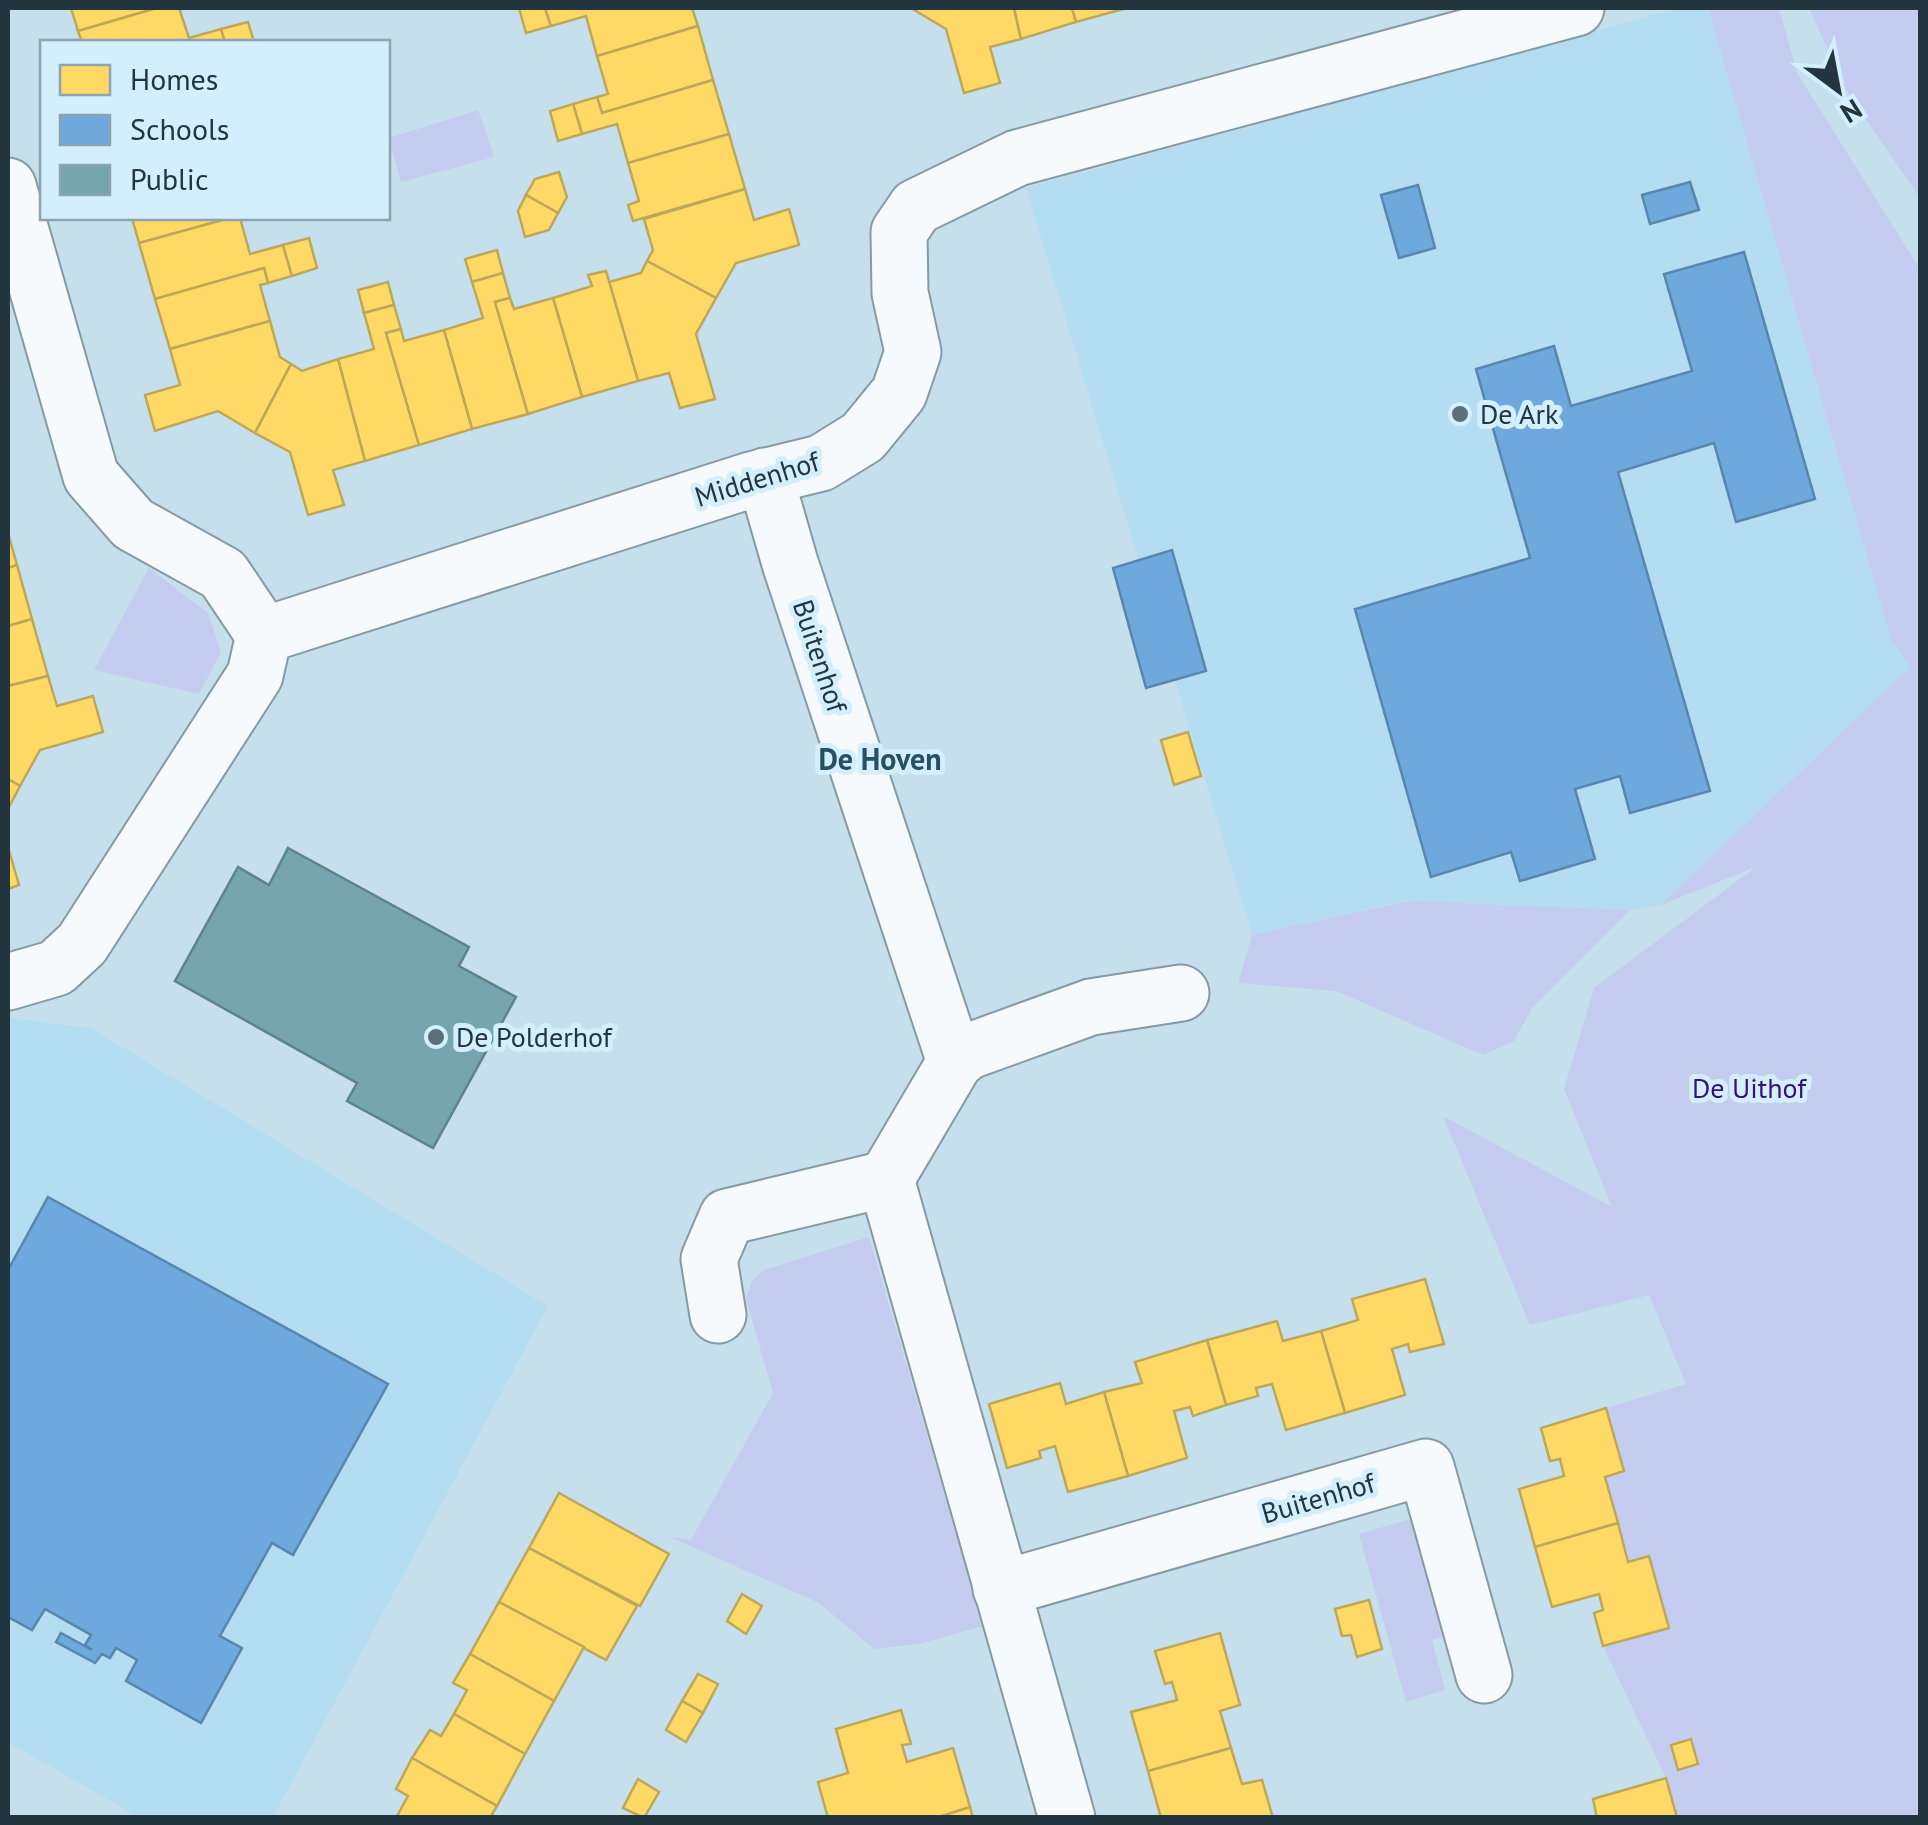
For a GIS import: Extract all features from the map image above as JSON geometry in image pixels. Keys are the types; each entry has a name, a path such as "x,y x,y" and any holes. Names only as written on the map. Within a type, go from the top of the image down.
{"street":[{"name":"Middenhof","path":"264,636 765,476 821,463 863,437 898,393 913,352 900,292 899,232 916,206 1017,158 1576,8"},
{"path":"8,186 91,476 133,524 223,574 264,636 255,675 82,944 56,968 8,982"},
{"name":"Buitenhof","path":"765,476 954,1062"},
{"path":"1067,1818 886,1179 954,1062 967,1052 1091,1007 1181,993"},
{"path":"718,1315 709,1259 727,1217 886,1179"},
{"name":"Buitenhof","path":"1001,1589 1426,1466 1484,1675"}],"shaded area":[{"name":"De Ark","path":"1679,8 1708,8 1891,639 1910,667 1661,905 1630,910 1405,901 1252,935 1026,188"},
{"path":"8,1018 91,1028 548,1306 273,1817 138,1817 8,1742"}],"green space":[{"name":"De Uithof","path":"1708,8 1779,8 1797,73 1920,269 1920,1817 1677,1817 1666,1778 1603,1646 1669,1627 1649,1556 1628,1562 1605,1477 1624,1470 1606,1408 1686,1384 1649,1295 1530,1325 1443,1116 1612,1207 1564,1089 1594,988 1756,867 1661,905 1910,667 1891,639"},
{"path":"1809,8 1920,8 1920,198 1846,90"},
{"path":"478,110 494,157 401,182 390,138"},
{"path":"149,568 208,613 221,652 199,694 94,670"},
{"path":"1409,901 1630,910 1532,1008 1514,1041 1483,1055 1336,991 1238,983 1252,935"},
{"path":"869,1237 983,1626 919,1644 874,1649 819,1603 670,1537 691,1540 773,1393 746,1299 752,1281 764,1270"},
{"path":"1417,1517 1450,1634 1432,1640 1445,1690 1406,1702 1359,1534"}],"building: Homes":[{"path":"71,8 157,8 78,31"},
{"path":"157,8 179,8 189,38 221,29 224,40 81,40 78,31"},
{"path":"519,8 545,8 551,26 526,33"},
{"path":"545,8 692,8 698,26 597,56 586,16 551,26"},
{"path":"911,8 1014,8 1021,39 990,47 1000,83 964,93 946,29"},
{"path":"1014,8 1072,8 1076,22 1021,39"},
{"path":"1072,8 1127,8 1076,22"},
{"path":"248,22 253,40 224,40 221,29"},
{"path":"698,26 713,80 602,113 597,97 608,94 597,56"},
{"path":"713,80 729,134 628,163 617,124 582,134 573,104 597,97 602,113"},
{"path":"573,104 582,134 558,141 550,111"},
{"path":"729,134 745,189 633,221 628,205 639,201 628,163"},
{"path":"559,172 567,197 558,213 526,195 535,179"},
{"path":"745,189 754,220 789,209 799,245 736,263 716,298 647,261 653,250 644,219"},
{"path":"526,195 558,213 549,230 525,237 518,211"},
{"path":"133,220 223,220 139,243"},
{"path":"223,220 241,220 250,254 283,245 292,276 268,283 264,268 155,299 139,243"},
{"path":"309,238 317,268 292,276 283,245"},
{"path":"497,250 503,273 472,282 465,259"},
{"path":"647,261 716,298 696,334 715,399 680,408 669,373 638,381 609,282 641,273"},
{"path":"264,268 268,283 260,285 270,321 170,349 155,299"},
{"path":"606,271 638,381 582,397 553,298 592,286 588,275"},
{"path":"503,273 510,298 495,302 528,414 472,429 444,330 483,318 472,282"},
{"path":"388,282 394,305 364,313 358,290"},
{"path":"510,298 514,309 553,298 582,397 528,414 495,302"},
{"path":"394,305 401,329 386,333 419,445 365,461 338,359 374,349 364,313"},
{"path":"270,321 280,357 291,364 255,433 218,411 155,431 145,395 180,385 170,349"},
{"path":"401,329 404,341 444,330 472,429 419,445 386,333"},
{"path":"338,359 365,461 333,470 344,505 308,515 290,452 255,433 291,364 302,371"},
{"path":"8,533 17,565 8,568"},
{"path":"17,565 32,619 8,626 8,568"},
{"path":"32,619 48,676 8,686 8,626"},
{"path":"48,676 57,706 93,696 103,732 40,750 20,786 8,779 8,686"},
{"path":"1188,732 1201,776 1174,785 1161,740"},
{"path":"8,779 20,786 8,809"},
{"path":"8,847 19,885 8,889"},
{"path":"1425,1279 1444,1344 1410,1352 1408,1344 1392,1349 1405,1395 1345,1413 1321,1331 1358,1320 1352,1299"},
{"path":"1277,1321 1283,1341 1321,1331 1345,1413 1286,1430 1272,1384 1256,1388 1258,1396 1226,1405 1207,1340"},
{"path":"1207,1340 1226,1405 1193,1416 1190,1407 1174,1411 1187,1458 1128,1476 1104,1392 1142,1383 1135,1362"},
{"path":"1060,1383 1066,1404 1104,1392 1128,1476 1068,1492 1055,1446 1039,1451 1041,1458 1007,1468 989,1404"},
{"path":"1606,1408 1624,1471 1605,1477 1618,1523 1535,1547 1519,1489 1564,1476 1560,1459 1550,1461 1541,1428"},
{"path":"559,1493 669,1554 640,1606 529,1548"},
{"path":"1618,1523 1628,1562 1649,1556 1669,1628 1603,1646 1594,1613 1603,1610 1599,1594 1552,1607 1535,1547"},
{"path":"529,1548 637,1606 606,1660 499,1602"},
{"path":"742,1594 762,1606 746,1634 727,1621"},
{"path":"1369,1600 1382,1649 1357,1657 1351,1635 1342,1636 1335,1609"},
{"path":"499,1602 584,1647 554,1701 470,1654"},
{"path":"1220,1633 1240,1705 1220,1711 1231,1748 1148,1771 1131,1712 1177,1700 1172,1682 1165,1684 1155,1651"},
{"path":"470,1654 554,1701 525,1754 454,1714 467,1690 453,1683"},
{"path":"698,1674 718,1684 703,1713 682,1701"},
{"path":"682,1701 703,1713 686,1742 666,1730"},
{"path":"901,1710 911,1744 902,1745 907,1762 953,1748 970,1807 936,1818 828,1818 818,1782 848,1773 836,1729"},
{"path":"454,1714 525,1754 497,1806 412,1758 430,1730 441,1736"},
{"path":"1691,1739 1698,1764 1678,1770 1671,1745"},
{"path":"1231,1748 1242,1784 1262,1780 1273,1818 1161,1818 1148,1771"},
{"path":"412,1758 497,1806 490,1818 396,1818 408,1796 396,1789"},
{"path":"1666,1778 1677,1818 1597,1818 1593,1799"},
{"path":"638,1779 659,1792 644,1818 623,1808"},
{"path":"970,1807 973,1818 936,1818"}],"building: Schools":[{"path":"1690,182 1699,210 1650,224 1642,195"},
{"path":"1418,185 1435,248 1399,258 1381,195"},
{"path":"1744,252 1815,499 1736,522 1714,443 1618,472 1710,791 1630,813 1620,776 1575,789 1595,859 1520,881 1511,852 1431,877 1355,609 1530,558 1476,369 1554,346 1571,406 1692,371 1664,274"},
{"path":"1172,550 1206,671 1146,688 1113,568"},
{"path":"48,1197 388,1384 293,1555 272,1543 220,1636 242,1648 201,1723 126,1681 137,1660 116,1648 110,1658 102,1654 95,1663 56,1642 61,1633 92,1650 85,1645 91,1635 45,1609 32,1630 8,1617 8,1270"}],"building: Public":[{"path":"288,848 469,947 459,966 516,997 433,1148 347,1101 357,1083 175,981 238,867 269,885"}],"place":[{"name":"De Ark","path":"1460,414"},
{"name":"De Polderhof","path":"436,1037"}],"district":[{"name":"De Hoven","path":"880,760"}]}
